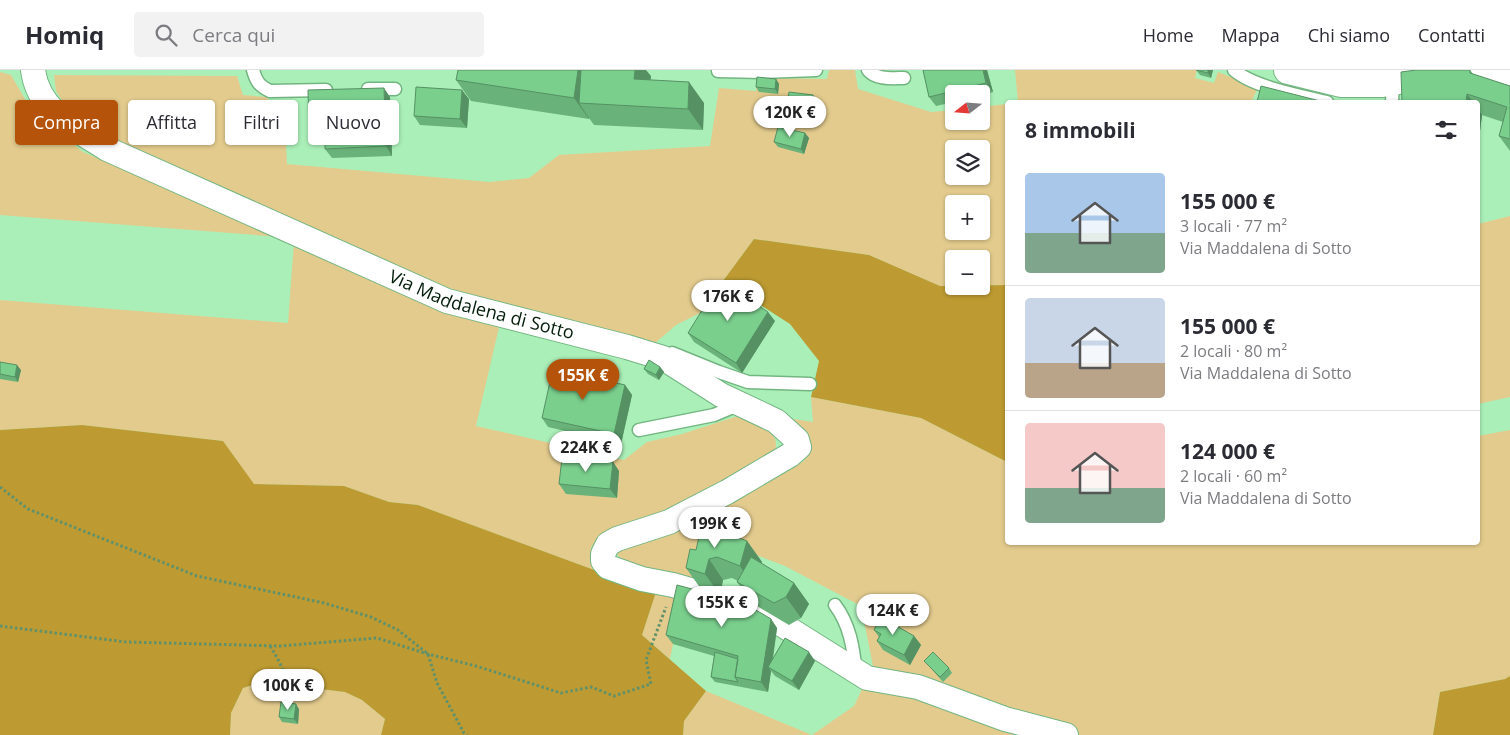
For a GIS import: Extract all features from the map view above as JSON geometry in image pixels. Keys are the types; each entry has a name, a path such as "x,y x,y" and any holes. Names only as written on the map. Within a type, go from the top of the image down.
{"street":[{"name":"Via Maddalena di Sotto","path":"32,70 34,81 45,102 57,116 107,149 447,301 663,358 721,394 776,421 797,440 799,448 781,461 727,492 669,522 617,539 608,544 603,554 603,562 608,567 642,579 673,585 758,609 867,678 918,687 1004,719 1066,735"},
{"path":"1288,70 1341,83 1382,83 1392,92 1436,73 1456,73 1510,82"}],"lane":[{"path":"253,70 256,80 262,87 270,91 337,90"},
{"path":"718,71 816,70"},
{"path":"868,70 870,73 885,78 904,78"},
{"path":"1234,70 1241,76 1275,88 1320,100"},
{"path":"356,89 395,89"},
{"path":"663,358 672,353 748,382 810,384"},
{"path":"639,430 714,415 740,404"},
{"path":"835,605 852,638 856,672"}],"path":[{"path":"0,487 28,509 197,576 324,603 371,617 398,630 428,654 437,683 464,733 467,735"},
{"path":"0,626 126,642 269,646 377,638 428,654 476,666 561,693 591,687 614,696 651,684 646,660 673,585"},
{"path":"269,646 283,667 288,683 288,700"}],"shaded area":[{"path":"829,70 855,70 858,89 931,112 945,111 945,130 990,130 990,106 1005,104 1005,285 990,285 990,250 945,250 945,286 940,286 869,255 754,239 723,281 701,305 704,311 676,325 654,344 459,294 122,146 118,143 118,100 62,100 56,91 54,75 237,76 243,95 267,97 269,100 225,100 225,145 286,145 287,164 489,182 529,178 559,155 710,146 719,88 756,91 758,78 827,79"},
{"path":"1015,70 1197,70 1195,78 1214,83 1218,72 1258,88 1252,100 1018,100"},
{"path":"0,72 11,75 26,100 15,100 15,145 74,145 83,152 280,237 0,215"},
{"path":"1510,216 1510,397 1480,404 1480,224"},
{"path":"754,239 869,255 940,286 945,286 945,295 990,295 990,285 1005,285 1005,461 921,418 811,397 819,361 790,324 723,281"},
{"path":"294,242 500,323 476,426 624,460 647,442 682,434 738,416 770,432 776,443 775,450 674,510 607,532 591,547 597,571 418,505 389,502 344,486 253,484 223,441 82,425 0,430 0,300 288,323"},
{"path":"811,397 921,418 1005,461 1005,545 1480,545 1480,436 1510,430 1510,676 1505,679 1440,692 1433,735 812,735 854,706 873,666 861,606 785,566 706,536 692,586 625,564 617,554 626,543 677,527 804,461 807,445 774,416 813,422"},
{"path":"82,425 223,441 254,484 344,486 389,502 418,505 597,571 657,589 642,635 706,691 684,721 683,735 381,735 385,719 362,700 345,692 262,682 243,688 231,713 230,735 0,735 0,430"},
{"path":"657,589 683,594 670,659 642,635"},
{"path":"1510,676 1510,735 1433,735 1440,692 1505,679"},
{"path":"262,682 345,692 362,700 385,719 381,735 230,735 231,713 243,688"},
{"path":"706,691 812,735 683,735 684,721"}],"building":[{"path":"458,70 578,70 574,98 456,80"},
{"path":"581,70 635,70 634,79 689,82 688,109 579,103"},
{"path":"923,70 983,70 986,83 978,85 945,85 945,93 929,97"},
{"path":"1196,70 1208,70 1208,73"},
{"path":"1416,70 1470,70 1470,73 1510,86 1510,139 1499,136 1507,107 1467,94 1466,100 1402,100 1401,72"},
{"path":"757,77 776,79 775,89 756,87"},
{"path":"1261,86 1316,100 1258,100"},
{"path":"416,87 462,90 460,119 414,116"},
{"path":"384,88 384,100 308,100 308,90"},
{"path":"789,92 813,95 811,106 787,103"},
{"path":"778,127 805,133 801,149 774,142"},
{"path":"325,145 386,145 386,146 325,149"},
{"path":"720,281 768,312 736,363 688,333"},
{"path":"649,360 660,367 656,375 644,369"},
{"path":"0,362 17,365 15,377 0,374"},
{"path":"553,368 625,385 614,434 542,418"},
{"path":"562,458 613,462 610,489 559,484"},
{"path":"702,524 747,541 740,566 717,557 709,559 705,574 686,568 690,549 696,550"},
{"path":"751,557 794,583 786,597 774,603 737,582"},
{"path":"677,585 744,603 771,619 761,682 735,677 738,656 666,635"},
{"path":"881,617 914,636 904,655 877,641 881,634 874,630"},
{"path":"785,638 809,652 792,681 768,667"},
{"path":"715,652 738,659 735,677 738,682 711,677"},
{"path":"933,652 949,668 940,677 924,661"},
{"path":"281,702 296,704 294,719 279,717"}]}
